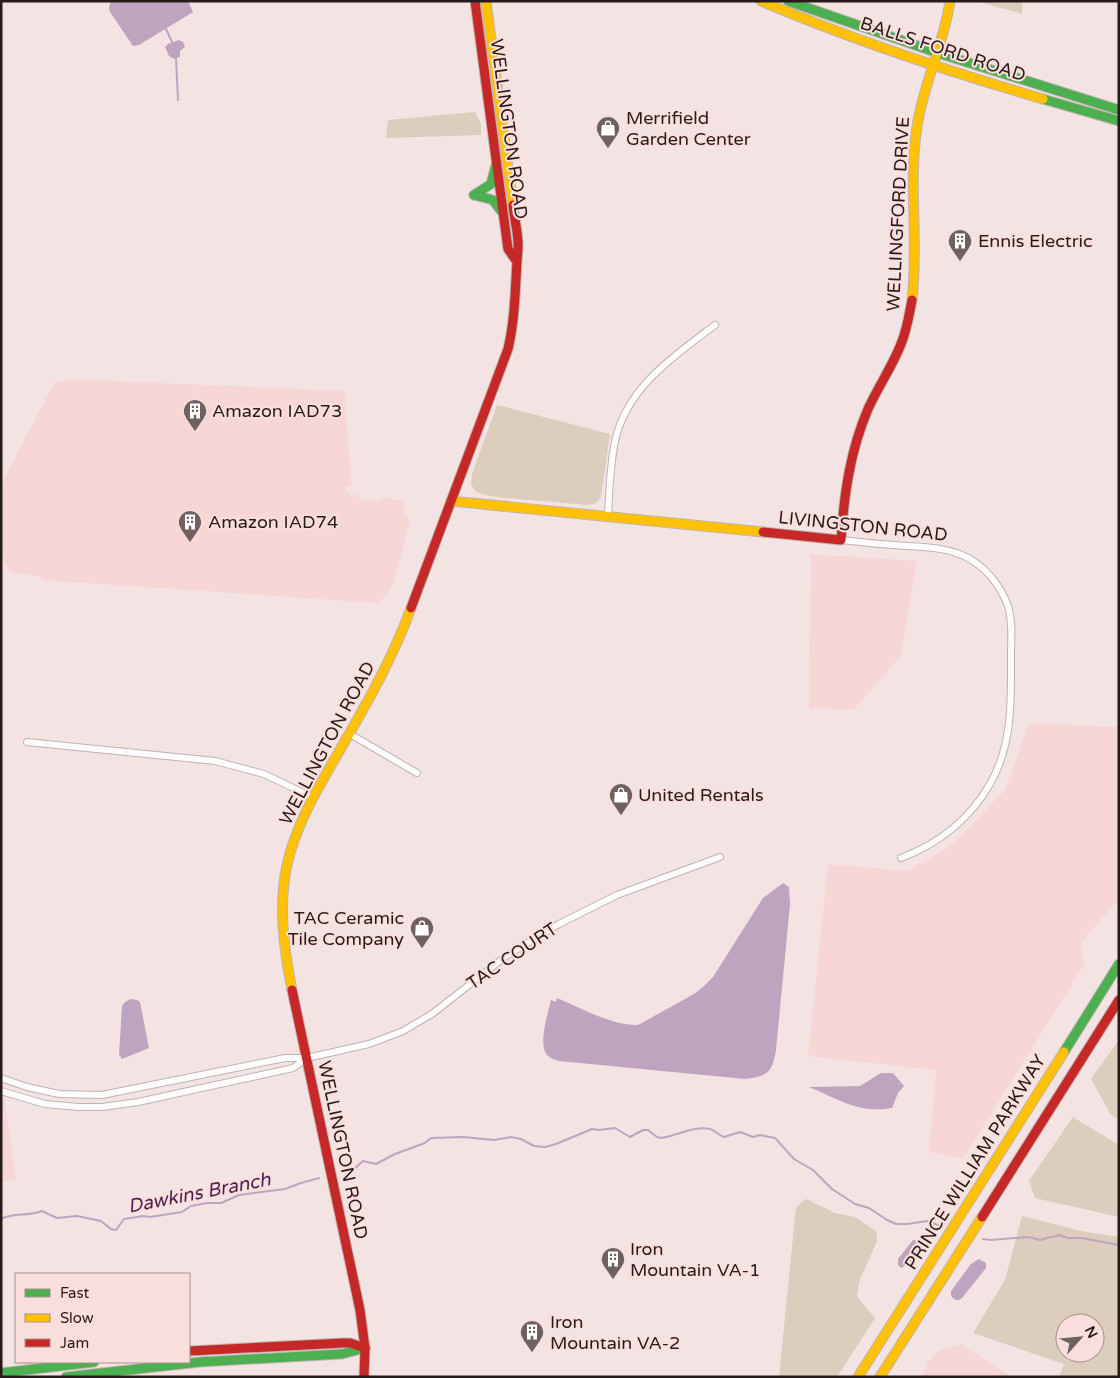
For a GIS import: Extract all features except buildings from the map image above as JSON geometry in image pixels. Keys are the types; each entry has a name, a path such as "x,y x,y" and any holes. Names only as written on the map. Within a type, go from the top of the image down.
{"main road":[{"name":"WELLINGTON ROAD","path":"475,1 508,249 515,259"},
{"name":"WELLINGTON ROAD","path":"364,1377 364,1348 360,1310 287,964 282,908 285,878 297,832 386,668 403,630 509,345 515,306 515,259 518,247 486,1"},
{"name":"BALLS FORD ROAD","path":"761,1 822,27 934,65 1119,121"},
{"name":"BALLS FORD ROAD","path":"788,1 938,53 1119,110"},
{"name":"WELLINGFORD DRIVE","path":"841,540 846,482 856,441 870,407 892,368 904,340 909,319 913,286 915,145 920,111 938,53 950,1"},
{"path":"497,160 490,184 487,188 474,195 494,200 504,218"},
{"name":"LIVINGSTON ROAD","path":"451,502 841,540"},
{"name":"PRINCE WILLIAM PARKWAY","path":"858,1377 1119,964"},
{"name":"PRINCE WILLIAM PARKWAY","path":"880,1377 1119,1000"},
{"path":"190,1351 343,1342 364,1348"},
{"path":"190,1361 342,1354 364,1348"},
{"path":"1,1373 86,1363"},
{"path":"66,1377 136,1365 166,1363"}],"street":[{"path":"608,517 614,447 627,410 636,396 662,366 715,325"},
{"name":"LIVINGSTON ROAD","path":"841,540 933,548 953,552 968,558 986,571 994,581 1001,591 1010,616 1010,722 1007,741 996,772 980,798 951,830 931,845 901,858"},
{"path":"350,734 417,773"},
{"path":"28,742 215,760 264,774 314,798"},
{"name":"TAC COURT","path":"307,1058 369,1044 403,1031 432,1014 506,956 559,924 616,895 720,857"},
{"path":"1,1078 27,1087 60,1094 102,1095 285,1058 307,1058"},
{"path":"1,1091 44,1104 102,1107 138,1102 293,1068 307,1058"}],"shaded area":[{"path":"111,1 188,1 193,12 139,45 133,46 110,12"},
{"path":"976,1 1022,1 1022,14"},
{"path":"179,40 183,42 185,47 180,51 180,57 174,59 169,56 165,47"},
{"path":"475,112 481,124 481,135 386,138 388,120"},
{"path":"68,379 346,391 351,486 346,487 346,492 350,492 350,496 358,494 360,501 382,500 382,497 392,498 392,500 404,500 404,514 408,516 409,525 394,582 387,595 377,603 43,580 41,577 10,572 1,555 1,485 54,383"},
{"path":"497,405 610,434 601,497 596,503 588,505 505,498 485,495 475,491 471,484 472,474"},
{"path":"811,554 917,561 901,656 853,710 809,708"},
{"path":"1029,723 1119,727 1119,899 1081,942 1084,965 963,1159 929,1152 936,1070 808,1056 828,864 907,871 950,846 1005,790"},
{"path":"783,883 789,887 790,905 776,1050 773,1064 764,1075 745,1079 559,1061 548,1056 543,1045 543,1037 551,1000 556,1002 557,998 618,1023 638,1025 694,994 704,986 713,977 763,898"},
{"path":"131,999 140,1002 149,1048 122,1059 119,1055 122,1006"},
{"path":"1119,1040 1119,1120 1111,1115 1091,1079"},
{"path":"881,1073 893,1073 904,1086 898,1093 892,1108 869,1109 859,1107 809,1087 860,1086"},
{"path":"1,1074 16,1180 1,1182"},
{"path":"1073,1117 1119,1145 1119,1217 1035,1198 1029,1181"},
{"path":"806,1199 835,1213 855,1217 877,1232 877,1241 859,1282 857,1297 875,1318 837,1377 779,1377 796,1207"},
{"path":"1022,1216 1081,1231 1119,1237 1119,1377 1059,1377 1064,1364 1061,1363 1105,1363 1105,1313 1055,1313 1055,1361 973,1333 1005,1280"},
{"path":"913,1240 920,1241 921,1245 910,1262 901,1268 898,1265 898,1259"},
{"path":"979,1259 986,1263 986,1268 962,1298 955,1300 951,1296 951,1291 971,1264"},
{"path":"960,1344 1011,1377 920,1377 928,1360 930,1361 935,1353 944,1348"}],"waterway":[{"path":"166,29 172,42"},
{"path":"176,59 178,100"},
{"name":"Dawkins Branch","path":"344,1172 353,1170 363,1161 376,1164 395,1154 425,1143 431,1138 463,1137 494,1140 511,1137 521,1139 534,1146 545,1147 592,1129 615,1128 630,1137 643,1130 648,1130 661,1138 704,1128 724,1137 740,1132 753,1137 760,1135 775,1138 794,1159 813,1170 832,1189 855,1204 869,1208 896,1224 928,1221 938,1225"},
{"name":"Dawkins Branch","path":"1,1219 42,1211 57,1218 77,1216 101,1221 111,1229 116,1230 124,1219 182,1212 191,1206 221,1203 239,1195 285,1189 319,1178"},
{"name":"Dawkins Branch","path":"983,1239 1028,1237 1040,1240 1059,1235 1119,1245"}],"traffic: fast":[{"path":"788,1 938,53 1119,110"},
{"path":"1043,99 1119,121"},
{"path":"474,195 491,184 496,165"},
{"path":"474,195 493,200 502,212"},
{"path":"1064,1052 1119,964"},
{"path":"66,1377 200,1362 342,1354 365,1348"},
{"path":"1,1373 86,1363"}],"traffic: slow":[{"path":"486,1 513,205"},
{"path":"761,1 830,29 900,54 1043,99"},
{"path":"912,300 914,278 914,148 920,111 943,33 950,1"},
{"path":"451,501 763,532"},
{"path":"292,990 283,928 284,881 291,848 304,816 328,770 381,676 411,608"},
{"path":"858,1377 1064,1052"},
{"path":"880,1377 982,1217"}],"traffic: jam":[{"path":"475,1 508,249 515,259"},
{"path":"411,608 508,349 514,311 518,248 513,205"},
{"path":"763,532 841,540 846,490 852,457 868,409 901,344 912,300"},
{"path":"292,990 360,1310 365,1348 364,1377"},
{"path":"982,1217 1119,1000"},
{"path":"190,1351 343,1343 350,1343 365,1348"}],"place":[{"name":"Merrifield Garden Center","path":"608,149"},
{"name":"Ennis Electric","path":"960,262"},
{"name":"Amazon IAD73","path":"195,432"},
{"name":"Amazon IAD74","path":"190,543"},
{"name":"United Rentals","path":"621,816"},
{"name":"TAC Ceramic Tile Company","path":"422,949"},
{"name":"Iron Mountain VA-1","path":"613,1280"},
{"name":"Iron Mountain VA-2","path":"532,1353"}]}
